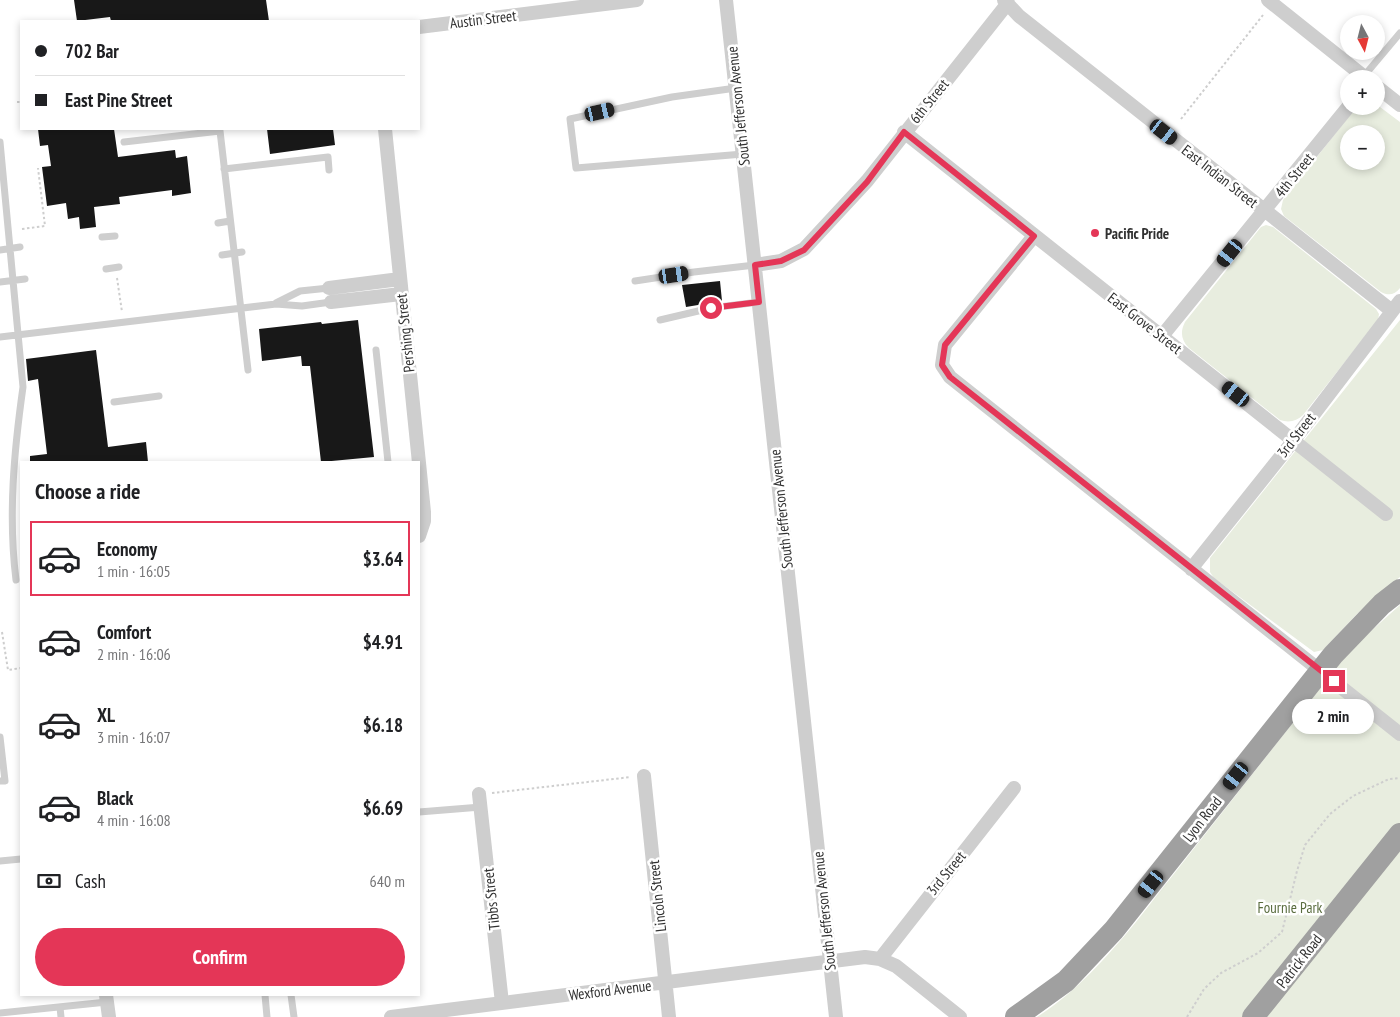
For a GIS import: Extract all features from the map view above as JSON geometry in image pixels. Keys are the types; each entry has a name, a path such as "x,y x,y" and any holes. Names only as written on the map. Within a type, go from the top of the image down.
{"highway":[{"name":"Lyon Road","path":"1016,1017 1066,981 1114,930 1320,670 1356,629 1400,590"},
{"name":"Patrick Road","path":"1253,1017 1400,834"}],"street":[{"name":"Austin Street","path":"420,27 637,0"},
{"name":"South Jefferson Avenue","path":"726,0 836,1017"},
{"path":"1268,0 1357,70"},
{"name":"6th Street","path":"755,265 781,261 804,250 867,182 1006,1"},
{"name":"East Indian Street","path":"1006,1 1019,16 1264,211 1396,306"},
{"path":"1385,93 1400,105"},
{"name":"4th Street","path":"1162,336 1342,115"},
{"name":"Pershing Street","path":"385,130 419,461"},
{"name":"East Grove Street","path":"904,132 1386,514"},
{"path":"1034,236 945,345 942,365 950,377 1400,734"},
{"path":"329,288 400,279"},
{"path":"330,302 401,294"},
{"name":"3rd Street","path":"1191,569 1294,440 1396,306"},
{"name":"Pershing Street","path":"420,474 424,512 424,521 420,533"},
{"name":"Lincoln Street","path":"644,776 669,1017"},
{"name":"3rd Street","path":"880,959 1014,788"},
{"name":"Tibbs Street","path":"480,800 502,1003"},
{"name":"Wexford Avenue","path":"391,1017 830,961 865,957 880,959"},
{"path":"880,959 896,966 960,1017"},
{"path":"106,998 109,1017"}],"lane":[{"path":"1371,70 1400,33"},
{"path":"736,88 672,97 570,119 576,168 743,154"},
{"path":"124,142 220,131 248,370"},
{"path":"0,142 23,387 18,426 12,511 12,550 16,580"},
{"path":"224,169 328,156 329,170"},
{"path":"218,223 230,222"},
{"path":"102,237 115,236"},
{"path":"0,250 20,247"},
{"path":"222,254 242,252"},
{"path":"635,281 755,265"},
{"path":"106,269 119,267"},
{"path":"0,282 26,279"},
{"path":"276,304 300,291 329,288"},
{"path":"0,337 276,304 302,306 330,302"},
{"path":"660,320 711,308 759,302"},
{"path":"376,350 388,461"},
{"path":"114,402 159,396"},
{"path":"0,737 5,781 0,781"},
{"path":"420,812 480,800"},
{"path":"0,861 20,859"},
{"path":"265,996 267,1017"},
{"path":"291,996 294,1017"},
{"path":"0,1013 106,998"},
{"path":"60,1006 61,1017"}],"path":[{"path":"1181,119 1263,15"},
{"path":"22,229 45,226 38,168"},
{"path":"117,275 122,312"},
{"path":"2,632 8,670 20,668"},
{"path":"480,800 644,776"},
{"path":"1187,1017 1204,989 1221,973 1258,953 1282,932 1297,871 1306,846 1330,814 1353,796 1389,779 1400,778"}],"green space":[{"path":"1385,111 1400,122 1400,288 1394,293 1386,294 1381,292 1284,216 1281,209 1283,200 1340,128 1340,170 1385,170 1385,125 1342,125 1350,115 1385,115"},
{"path":"1266,225 1273,227 1376,309 1379,314 1378,320 1303,415 1298,419 1290,421 1280,420 1189,348 1182,336 1185,322 1261,227"},
{"path":"1400,320 1400,577 1356,615 1323,650 1314,652 1214,578 1210,572 1210,558"},
{"name":"Fournie Park","path":"1400,605 1400,1017 1037,1017 1065,997 1113,949 1351,649"}],"building":[{"path":"74,0 266,0 269,20 111,20 110,17 77,20"},
{"path":"38,130 114,130 118,157 175,150 176,158 187,156 191,193 172,196 172,190 119,197 120,204 94,207 96,227 80,229 79,217 68,219 66,203 47,206 42,167 51,166 48,145 40,146"},
{"path":"267,130 333,130 335,145 270,154"},
{"path":"720,281 722,301 686,307 682,285"},
{"path":"358,320 374,457 321,461 310,366 302,366 301,356 262,361 259,329 321,322 322,324"},
{"path":"96,350 108,447 146,442 148,461 30,461 30,456 47,454 38,379 28,381 26,359"}],"place":[{"name":"Pacific Pride","path":"1095,233"}],"route":[{"path":"711,308 759,302 755,265 781,261 804,250 867,182 904,132 1034,236 945,345 942,365 950,377 1334,681"}]}
